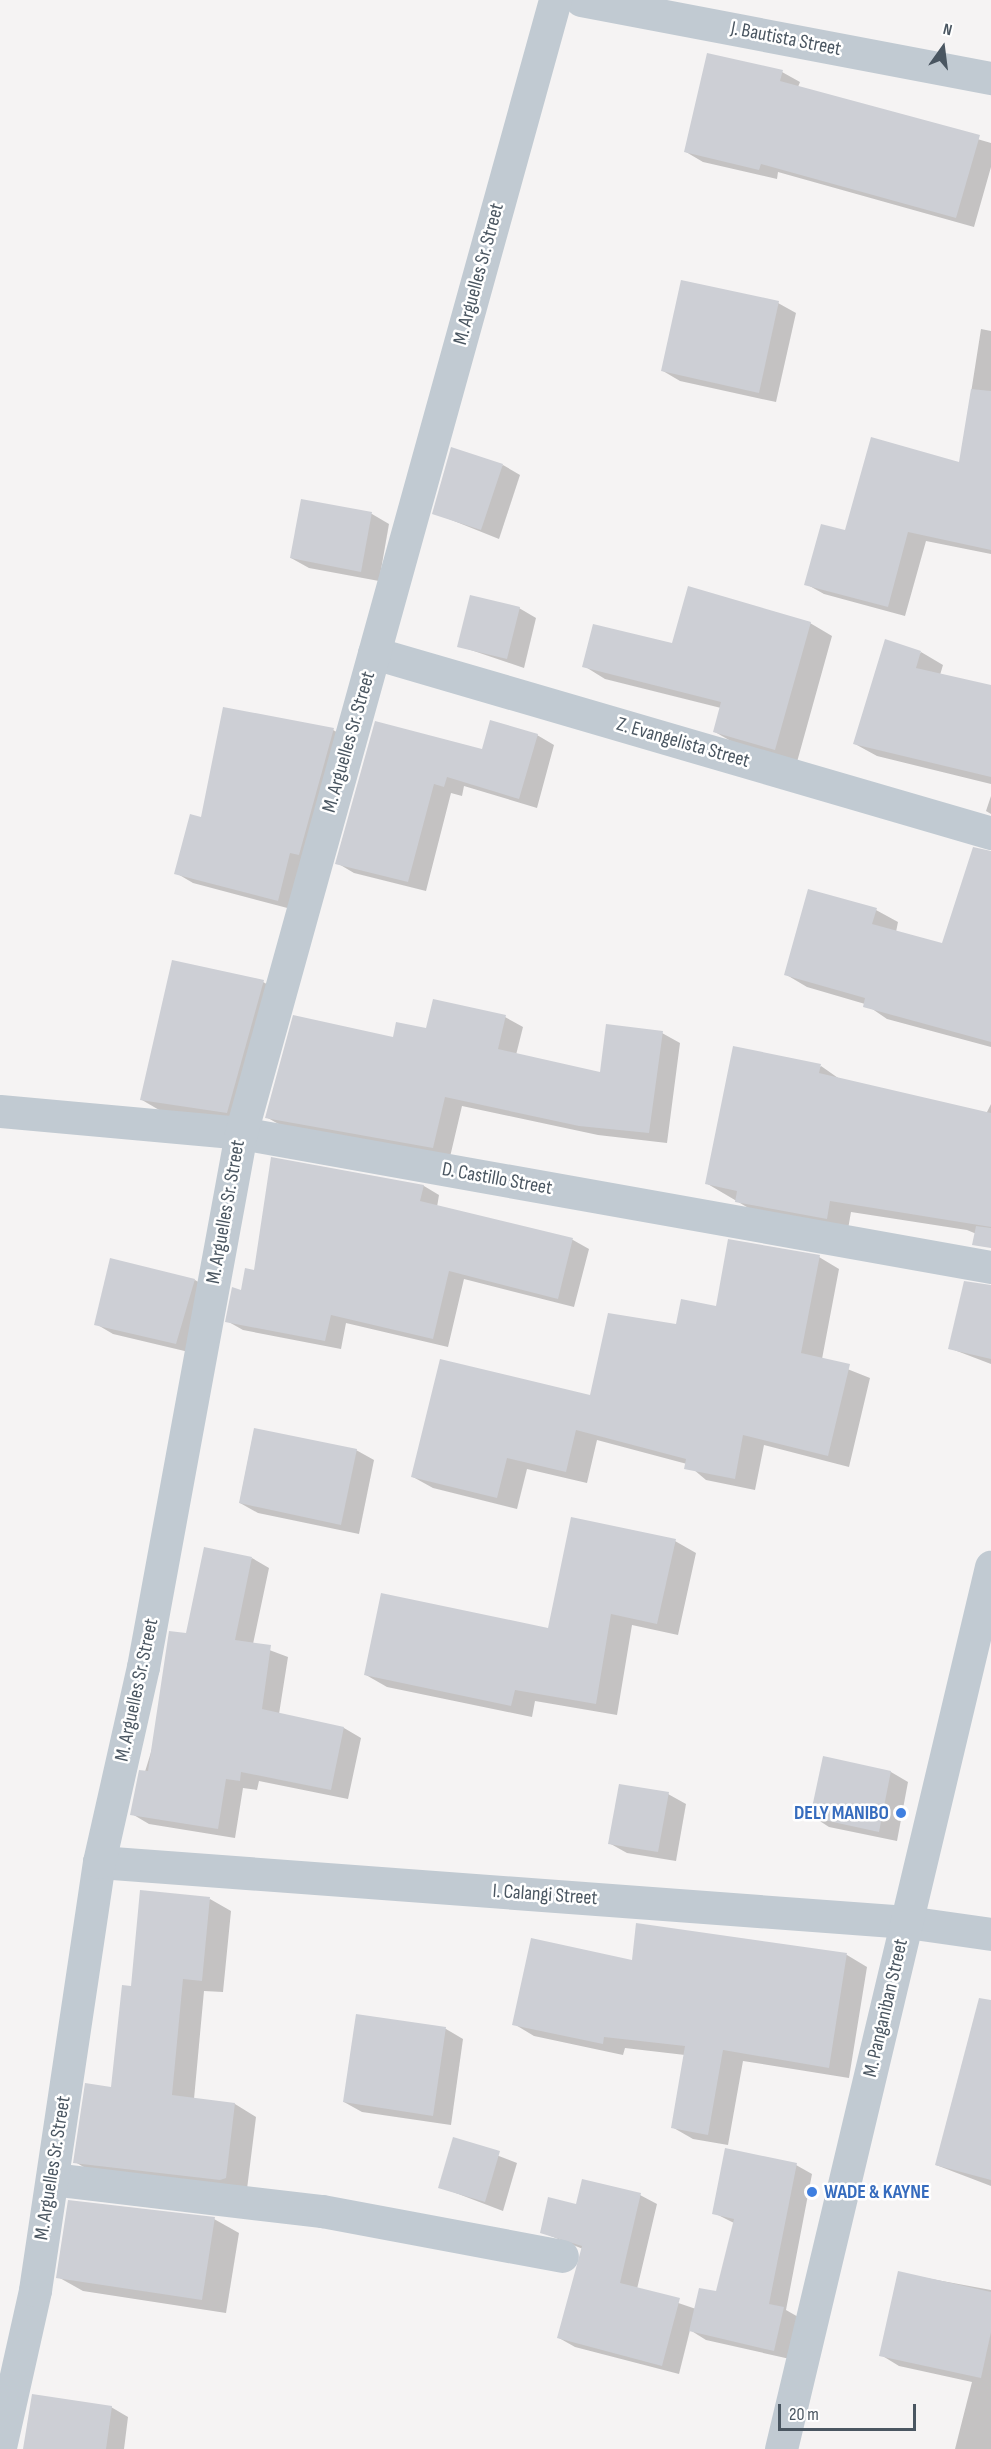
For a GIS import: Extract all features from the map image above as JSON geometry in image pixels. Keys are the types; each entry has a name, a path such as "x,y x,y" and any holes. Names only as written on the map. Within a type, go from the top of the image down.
{"street":[{"name":"M. Arguelles Sr. Street","path":"0,2447 35,2290 99,1862 143,1667 241,1133 555,0"},
{"name":"J. Bautista Street","path":"581,0 991,78"},
{"name":"Z. Evangelista Street","path":"374,653 991,833"},
{"name":"D. Castillo Street","path":"0,1111 241,1133 991,1267"},
{"name":"M. Panganiban Street","path":"781,2449 991,1567"},
{"name":"I. Calangi Street","path":"99,1862 907,1922 991,1934"},
{"path":"52,2179 322,2211 562,2256"}],"building":[{"path":"707,53 783,70 780,81 980,135 956,218 761,164 759,170 684,152"},
{"path":"681,280 779,301 759,393 661,371"},
{"path":"971,389 991,391 991,550 908,532 888,607 804,585 821,524 845,530 871,437 959,462"},
{"path":"451,447 503,464 481,530 432,514"},
{"path":"301,499 372,512 361,572 290,558"},
{"path":"688,586 811,622 775,750 713,732 721,702 582,667 593,624 672,643"},
{"path":"470,595 520,607 507,659 457,647"},
{"path":"885,639 921,651 916,668 991,685 991,777 853,744"},
{"path":"223,707 334,728 299,855 290,853 278,901 174,874 190,814 201,817"},
{"path":"490,720 538,734 519,799 447,777 444,787 434,784 408,882 335,864 375,721 482,749"},
{"path":"973,847 991,851 991,1042 863,1007 865,998 784,975 808,889 877,908 872,924 942,943"},
{"path":"172,960 264,980 227,1113 140,1100"},
{"path":"433,999 506,1015 498,1049 600,1072 606,1024 663,1031 649,1133 579,1126 445,1097 433,1148 265,1118 293,1015 393,1037 396,1022 426,1028"},
{"path":"733,1046 821,1064 819,1073 991,1113 991,1227 830,1201 827,1219 735,1202 737,1191 705,1184"},
{"path":"271,1157 424,1185 420,1201 573,1238 558,1299 449,1271 433,1339 331,1315 325,1341 225,1322 232,1287 241,1290 245,1268 254,1270"},
{"path":"976,1226 991,1228 991,1248 972,1245"},
{"path":"728,1239 820,1255 801,1353 850,1364 828,1456 743,1435 735,1479 684,1469 686,1459 576,1430 566,1472 507,1458 497,1498 411,1477 440,1359 590,1395 608,1313 676,1324 681,1299 716,1306"},
{"path":"110,1258 195,1279 176,1344 94,1325"},
{"path":"964,1281 991,1285 991,1359 948,1349"},
{"path":"254,1428 357,1449 341,1525 239,1503"},
{"path":"571,1517 676,1539 657,1624 611,1614 596,1704 515,1690 511,1706 364,1675 381,1593 548,1628"},
{"path":"204,1547 252,1557 235,1640 271,1645 262,1709 344,1727 331,1790 241,1772 240,1781 226,1779 218,1829 130,1815 139,1770 148,1771 169,1631 186,1633"},
{"path":"823,1756 891,1771 879,1832 810,1817"},
{"path":"619,1784 669,1792 658,1852 608,1844"},
{"path":"140,1890 210,1897 202,1981 183,1979 172,2095 235,2103 226,2178 220,2180 73,2163 85,2083 111,2087 122,1985 131,1986"},
{"path":"636,1923 847,1953 829,2068 723,2050 708,2135 671,2128 685,2046 604,2037 603,2044 512,2025 531,1938 632,1960"},
{"path":"979,1998 991,2000 991,2180 935,2165"},
{"path":"356,2014 446,2027 433,2116 343,2102"},
{"path":"453,2137 500,2151 485,2202 438,2188"},
{"path":"725,2148 797,2163 769,2304 784,2307 774,2351 689,2331 699,2288 716,2291 734,2219 712,2214"},
{"path":"582,2179 641,2193 620,2283 680,2298 662,2366 557,2338 582,2246 540,2233 548,2197 576,2204"},
{"path":"68,2200 215,2217 202,2300 56,2278"},
{"path":"898,2271 991,2292 991,2332 981,2378 879,2356"},
{"path":"32,2394 112,2406 106,2449 23,2449"}],"place":[{"name":"DELY MANIBO","path":"901,1813"},
{"name":"WADE & KAYNE","path":"812,2192"}]}
